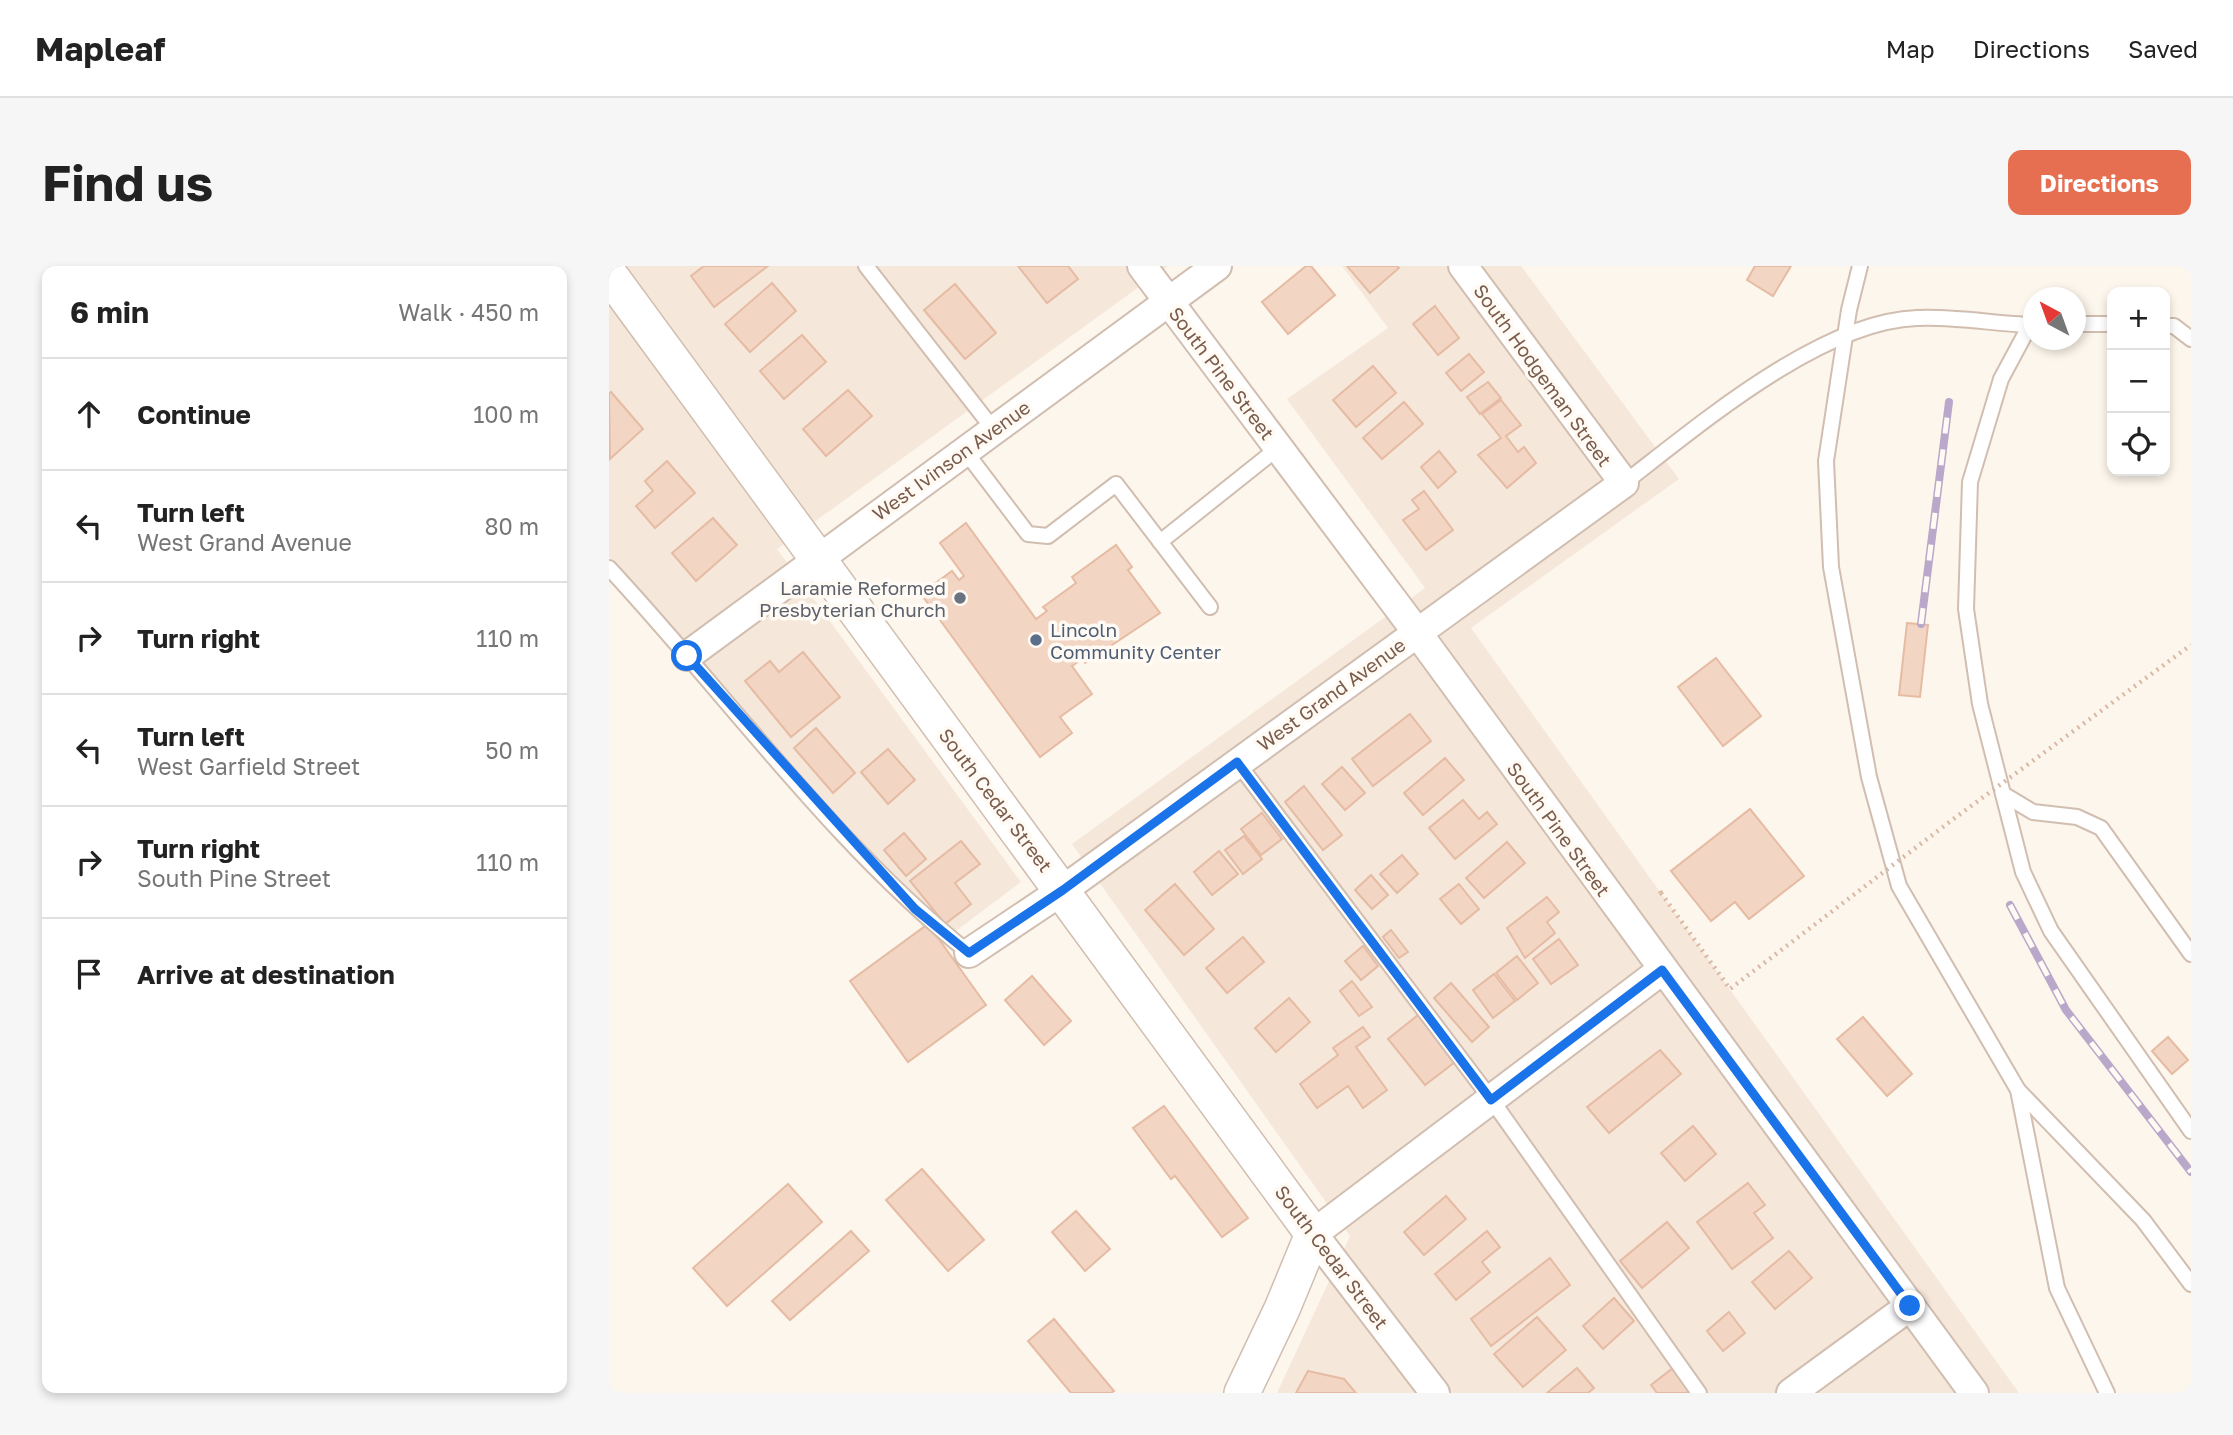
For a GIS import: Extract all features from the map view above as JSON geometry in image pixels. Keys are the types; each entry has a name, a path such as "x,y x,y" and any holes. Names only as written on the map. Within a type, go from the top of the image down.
{"street":[{"name":"South Pine Street","path":"1142,266 1416,631 1974,1393"},
{"name":"West Ivinson Avenue","path":"687,656 1217,266"},
{"name":"South Hodgeman Street","path":"1463,266 1623,483"},
{"name":"South Cedar Street","path":"609,274 1313,1234 1435,1393"},
{"name":"West Grand Avenue","path":"969,953 1063,890 1623,483"},
{"path":"1242,1393 1282,1309 1313,1234 1662,970"},
{"path":"1791,1393 1910,1306"}],"lane":[{"path":"866,266 994,430"},
{"path":"1860,266 1845,333 1826,461 1831,568 1869,777 1899,886 2018,1090 2143,1220 2191,1284"},
{"path":"1623,483 1762,381 1845,333 1915,318 2023,324"},
{"path":"2086,324 2107,324"},
{"path":"2170,326 2174,326 2191,339"},
{"path":"2023,341 2001,379 1971,482 1966,609 1980,704 2023,872 2051,931 2191,1131"},
{"path":"1160,542 1278,448"},
{"path":"965,451 1028,534 1048,536 1116,484 1210,607"},
{"path":"609,568 915,909 969,953"},
{"path":"1237,762 1491,1100 1699,1393"},
{"path":"2003,794 2033,812 2077,817 2101,828 2191,954"},
{"path":"2018,1090 2057,1288 2106,1393"}],"path":[{"path":"1660,892 1731,989 1952,820 2191,645"}],"shaded area":[{"path":"609,266 1168,266 777,549 1021,882 945,939 609,557"},
{"path":"1342,266 1521,266 1679,479 1471,628 2019,1393 1277,1393 1350,1236 1072,844 1425,588 1287,399 1388,328"}],"building":[{"path":"704,266 768,266 714,307 691,276"},
{"path":"1018,266 1068,266 1078,279 1047,303"},
{"path":"1306,266 1311,266 1335,295 1288,334 1262,302"},
{"path":"1347,266 1397,266 1399,268 1370,293"},
{"path":"1755,266 1791,266 1773,296 1747,280"},
{"path":"772,283 796,311 750,352 725,324"},
{"path":"955,284 996,333 965,359 924,310"},
{"path":"1435,306 1459,338 1438,355 1413,324"},
{"path":"802,335 826,362 784,399 760,371"},
{"path":"1469,354 1484,372 1461,391 1446,373"},
{"path":"1373,366 1396,393 1356,427 1333,400"},
{"path":"1488,382 1501,398 1480,414 1467,397"},
{"path":"848,390 872,416 826,456 803,429"},
{"path":"611,392 643,429 610,459 609,394"},
{"path":"1501,400 1521,425 1506,436 1518,452 1524,447 1536,463 1507,488 1478,455 1501,438 1482,414"},
{"path":"1404,402 1423,424 1382,459 1363,438"},
{"path":"1439,451 1456,472 1438,488 1421,467"},
{"path":"667,461 695,493 655,528 636,506 653,491 645,481"},
{"path":"1424,491 1453,530 1426,550 1403,520 1419,509 1412,500"},
{"path":"713,518 737,545 696,581 672,553"},
{"name":"Lincoln Community Center","path":"966,523 1036,619 1047,611 1043,607 1076,583 1072,577 1116,545 1132,567 1128,570 1160,613 1085,663 1082,659 1072,666 1092,694 1060,717 1072,733 1040,757 921,594 952,571 959,580 964,576 940,543"},
{"path":"1907,623 1928,625 1920,697 1899,695"},
{"path":"803,652 840,697 791,737 745,681 770,661 779,672"},
{"path":"1716,658 1761,716 1723,746 1678,687"},
{"path":"1410,714 1431,741 1373,786 1352,759"},
{"path":"816,728 855,773 833,793 794,748"},
{"path":"888,749 915,780 888,804 861,772"},
{"path":"1445,758 1464,780 1423,815 1404,793"},
{"path":"1342,767 1365,793 1345,810 1322,784"},
{"path":"1304,786 1342,835 1323,850 1285,802"},
{"path":"1463,800 1479,819 1487,812 1497,824 1455,859 1429,828"},
{"path":"1750,809 1804,876 1749,919 1735,902 1711,921 1671,871"},
{"path":"1262,813 1282,839 1261,855 1241,829"},
{"path":"904,833 926,859 906,876 884,850"},
{"path":"1244,836 1262,859 1243,874 1225,850"},
{"path":"961,841 980,864 955,883 971,904 945,924 910,881"},
{"path":"1507,842 1525,863 1484,898 1466,878"},
{"path":"1219,851 1238,874 1212,895 1194,872"},
{"path":"1402,855 1418,874 1397,893 1380,874"},
{"path":"1371,875 1388,895 1372,909 1355,890"},
{"path":"1175,884 1214,929 1184,955 1145,910"},
{"path":"1459,884 1479,909 1461,924 1440,899"},
{"path":"1547,897 1559,912 1547,922 1555,933 1525,958 1507,928"},
{"path":"928,924 986,1005 908,1062 850,981"},
{"path":"1391,930 1408,952 1399,958 1383,937"},
{"path":"1243,937 1264,962 1227,993 1206,968"},
{"path":"1559,939 1578,965 1551,984 1533,959"},
{"path":"1363,946 1378,966 1361,980 1345,961"},
{"path":"1517,956 1538,983 1517,1000 1496,973"},
{"path":"1494,974 1515,1001 1493,1018 1473,990"},
{"path":"1032,976 1071,1021 1044,1045 1005,1000"},
{"path":"1352,981 1372,1007 1359,1016 1340,991"},
{"path":"1451,983 1489,1027 1472,1042 1434,998"},
{"path":"1289,998 1310,1022 1276,1052 1255,1028"},
{"path":"1418,1015 1455,1062 1425,1085 1388,1039"},
{"path":"1863,1017 1912,1074 1887,1096 1837,1039"},
{"path":"1363,1027 1370,1037 1356,1047 1387,1090 1363,1108 1348,1086 1317,1108 1300,1084 1338,1055 1333,1048"},
{"path":"2168,1037 2188,1060 2172,1074 2152,1051"},
{"path":"1660,1050 1681,1074 1609,1133 1587,1107"},
{"path":"1164,1106 1248,1218 1222,1237 1175,1176 1171,1179 1133,1128"},
{"path":"1693,1126 1716,1154 1685,1181 1661,1153"},
{"path":"922,1169 984,1240 948,1271 886,1200"},
{"path":"1748,1183 1765,1205 1754,1213 1773,1238 1732,1269 1697,1222"},
{"path":"788,1184 822,1222 727,1306 693,1268"},
{"path":"1446,1196 1466,1219 1424,1255 1404,1232"},
{"path":"1076,1211 1110,1249 1085,1271 1052,1232"},
{"path":"1667,1222 1689,1248 1642,1288 1620,1261"},
{"path":"851,1231 869,1251 790,1320 772,1301"},
{"path":"1487,1231 1500,1247 1482,1262 1490,1272 1456,1300 1435,1274"},
{"path":"1789,1251 1812,1278 1775,1309 1752,1282"},
{"path":"1550,1258 1570,1285 1491,1346 1471,1319"},
{"path":"1614,1298 1634,1321 1603,1349 1583,1326"},
{"path":"1729,1312 1745,1333 1723,1351 1707,1331"},
{"path":"1537,1317 1566,1350 1523,1387 1494,1354"},
{"path":"1054,1319 1114,1391 1071,1393 1028,1341"},
{"path":"1577,1368 1594,1388 1588,1393 1547,1393"},
{"path":"1673,1368 1690,1390 1686,1393 1657,1393 1651,1385"},
{"path":"1308,1371 1344,1379 1356,1393 1296,1393"}],"railway":[{"path":"1921,624 1949,402"},
{"path":"2010,905 2066,1010 2191,1172"}],"place":[{"name":"Laramie Reformed Presbyterian Church","path":"960,598"},
{"name":"Lincoln Community Center","path":"1036,640"}],"route":[{"path":"687,656 783,766 915,909 969,953 1063,890 1237,762 1491,1100 1662,970 1910,1306"}]}
